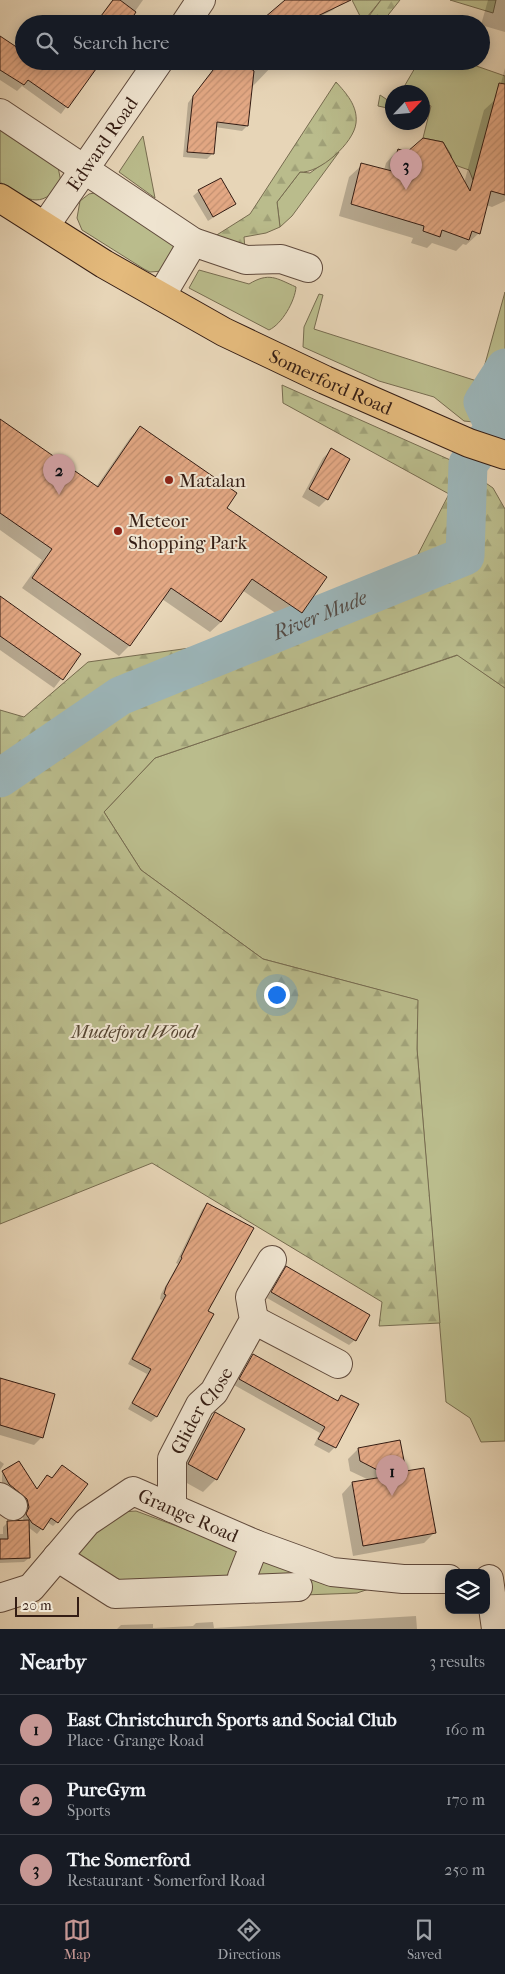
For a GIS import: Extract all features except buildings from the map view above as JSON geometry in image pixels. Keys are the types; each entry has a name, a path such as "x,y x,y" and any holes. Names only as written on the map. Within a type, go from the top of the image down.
{"main road":[{"name":"Somerford Road","path":"0,198 104,264 224,332 325,380 487,449"}],"street":[{"path":"191,15 201,0"},
{"name":"Edward Road","path":"45,226 153,70"},
{"path":"0,113 193,242 246,260 281,259 308,268"},
{"path":"161,296 193,242"},
{"path":"272,1260 250,1298 254,1320 338,1364"},
{"name":"Glider Close","path":"172,1508 172,1459 200,1405 214,1392 254,1320"},
{"name":"Grange Road","path":"0,1598 31,1588 87,1522 133,1491 256,1544 332,1572 403,1579 445,1580"},
{"name":"Grange Road","path":"240,1589 242,1577 256,1544"},
{"path":"57,1557 115,1594 298,1588"},
{"path":"493,1579 496,1629"}],"green space":[{"path":"352,0 381,0 369,15 360,15"},
{"path":"381,0 400,0 388,15 370,15"},
{"path":"450,0 496,0 493,13"},
{"path":"414,70 488,70 505,76 505,97 473,180 469,170 452,164 451,155 443,142 423,138 425,130 430,130 430,85 405,85"},
{"path":"336,82 353,105 356,117 354,131 342,148 326,163 308,171 300,172 277,202 280,227 266,233 244,237 245,249 212,238 250,214"},
{"path":"380,95 385,98 385,108 378,106"},
{"path":"0,124 58,167 61,182 47,197 40,200 32,200 0,182"},
{"path":"143,136 155,198 119,172"},
{"path":"339,152 292,216 280,227 277,202 300,172 310,173"},
{"path":"99,192 171,240 174,248 163,271 150,272 144,269 82,230 77,218 80,201 89,194"},
{"path":"199,270 249,284 262,278 272,278 296,287 295,293 279,323 269,330 189,288"},
{"path":"505,292 505,368 483,402 473,422 464,421 434,397 379,381 303,347 304,327 319,294 323,295 314,329 480,382"},
{"path":"505,368 505,429 473,422 483,402"},
{"name":"Mudeford Wood","path":"282,385 457,463 493,488 505,509 505,688 457,655 155,758 104,812 141,870 263,959 418,1000 417,1049 440,1323 379,1326 382,1302 152,1163 0,1224 0,710 24,717 88,662 190,648 297,617 413,564 449,494 283,403"},
{"path":"458,655 505,688 505,1441 481,1442 470,1418 446,1402 417,1049 417,1000 263,959 141,870 104,812 155,758"},
{"path":"136,1511 236,1548 238,1558 233,1573 221,1580 124,1585 76,1555 86,1540 121,1512"},
{"path":"266,1560 369,1589 357,1593 304,1595 254,1579 257,1565"}],"waterway":[{"name":"River Mude","path":"0,778 120,696 465,556 468,464 495,428 483,402 505,368"}],"place":[{"name":"The Somerford","path":"406,190"},
{"name":"Matalan","path":"169,480"},
{"name":"PureGym","path":"59,495"},
{"name":"Meteor Shopping Park","path":"118,531"},
{"name":"East Christchurch Sports and Social Club","path":"392,1496"}]}
